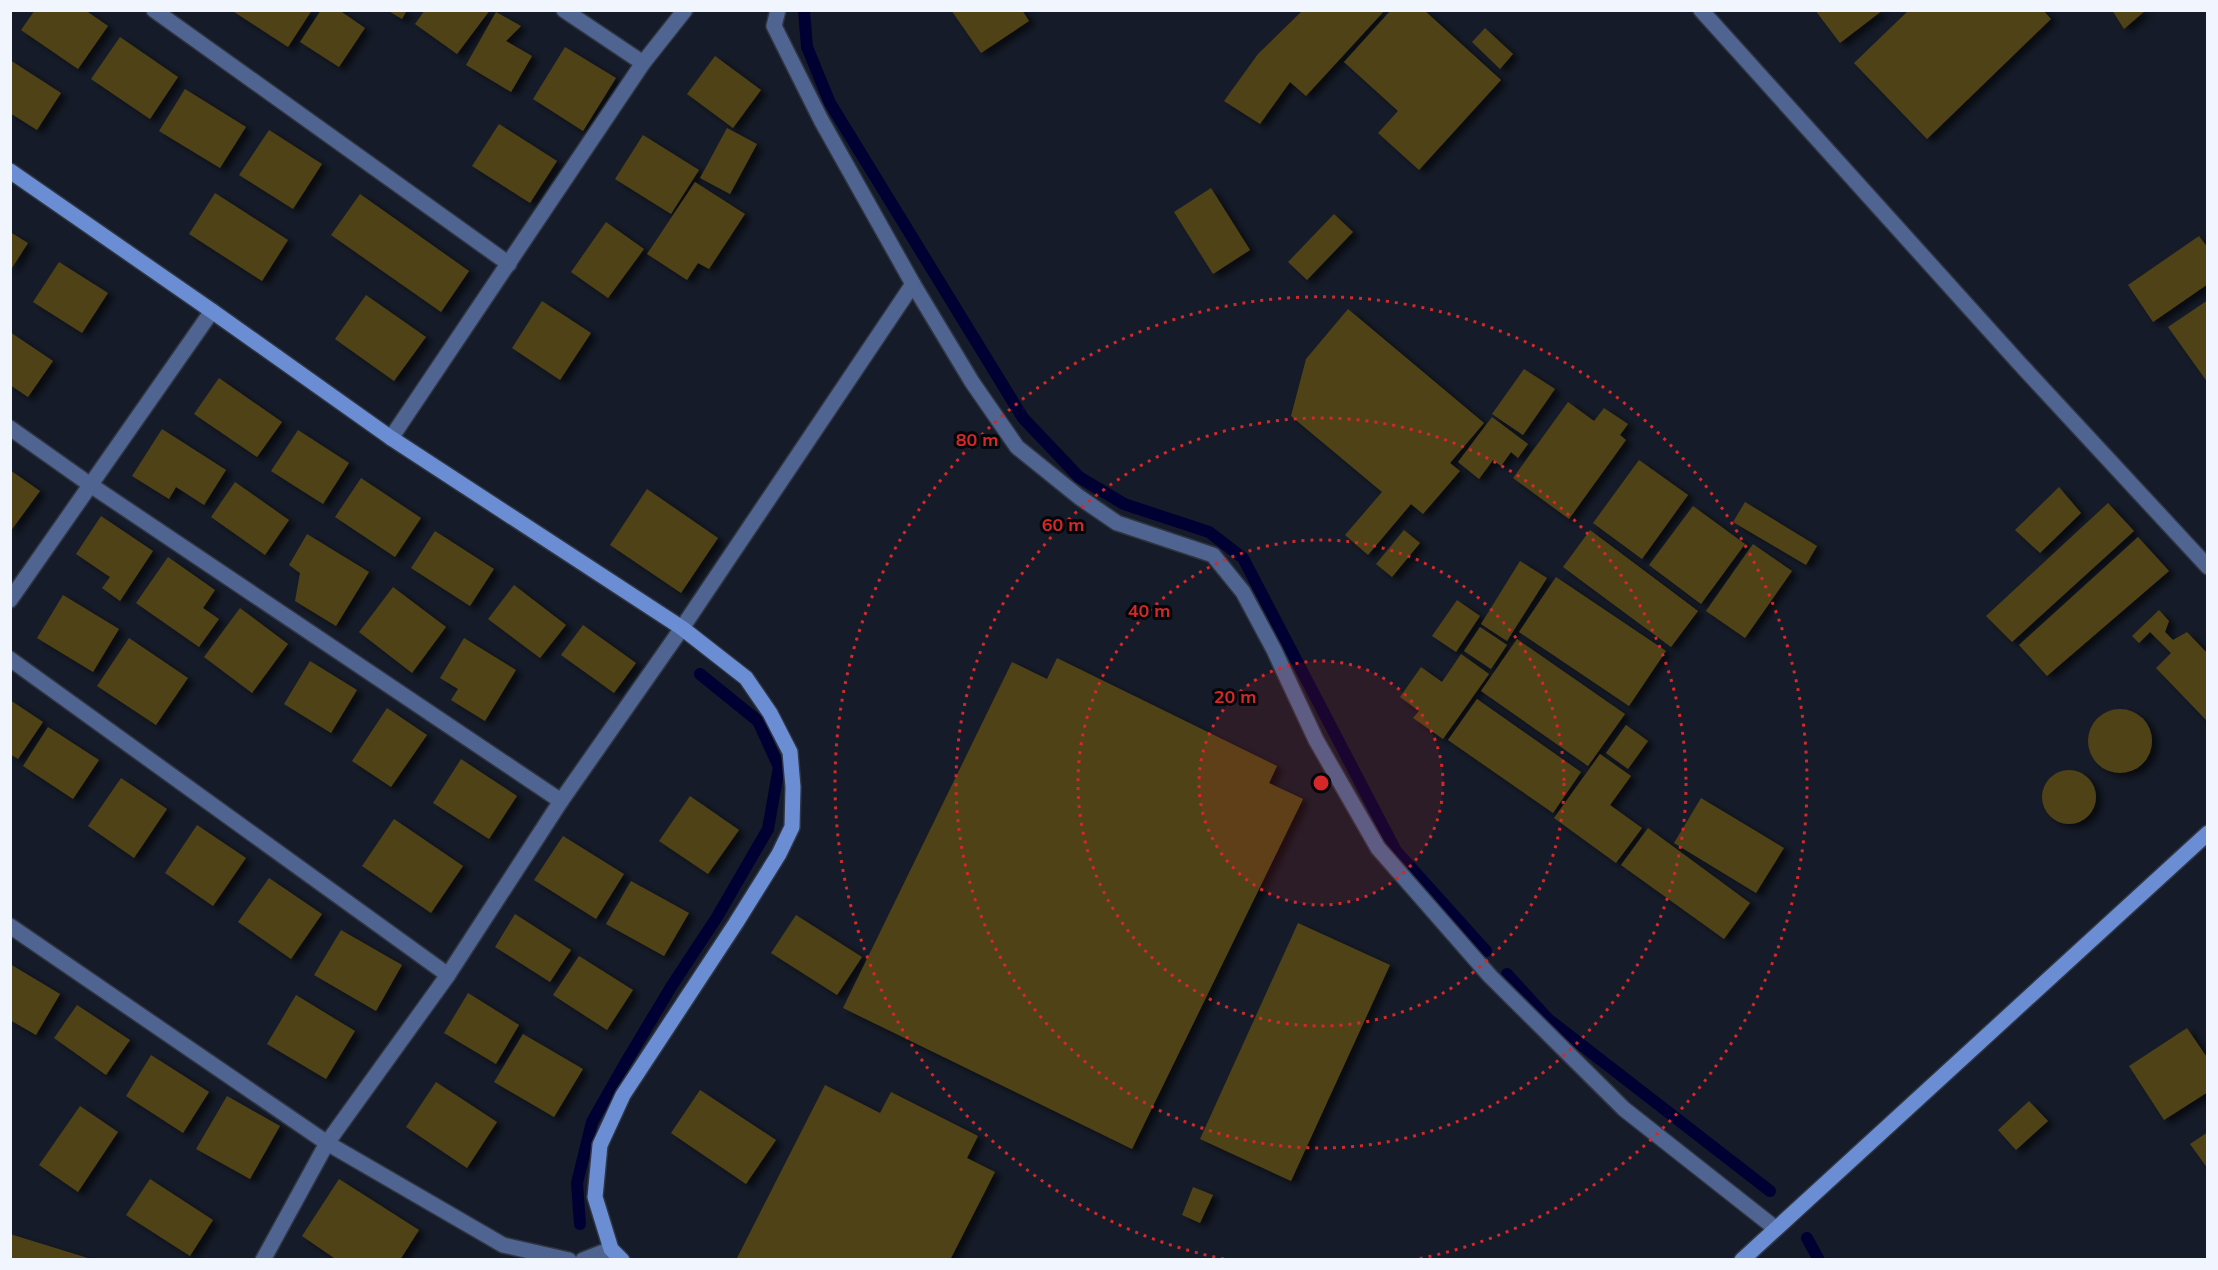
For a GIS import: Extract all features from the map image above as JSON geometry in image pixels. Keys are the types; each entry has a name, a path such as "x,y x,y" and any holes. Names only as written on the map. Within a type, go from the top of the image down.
{"street":[{"path":"154,10 509,264"},
{"path":"564,10 643,63"},
{"path":"391,438 643,63 685,10"},
{"path":"778,10 774,26 821,120 913,284 972,382 1017,447 1079,497 1117,523 1214,555 1243,592 1274,650 1316,740 1378,848 1490,976 1624,1109 1776,1228"},
{"path":"1701,10 2020,364 2208,567"},
{"path":"10,171 391,438 682,627 746,678 770,713 790,752 793,787 792,827 779,854 736,923 623,1095 600,1145 595,1197 616,1254 583,1260"},
{"path":"263,1260 327,1143 448,975 561,801 682,627 913,284"},
{"path":"10,600 92,486 212,311"},
{"path":"10,428 92,486 561,801"},
{"path":"10,659 448,975"},
{"path":"1742,1260 2208,833"},
{"path":"10,926 327,1143 503,1245 569,1260"}],"building":[{"path":"35,10 85,10 108,26 78,69 21,30"},
{"path":"231,10 312,10 288,47"},
{"path":"321,10 339,10 365,28 339,67 300,42"},
{"path":"387,10 407,10 402,19"},
{"path":"425,10 490,10 457,54 415,24"},
{"path":"951,10 1022,10 1029,21 981,53"},
{"path":"1303,10 1385,10 1306,96 1290,82 1260,124 1224,101 1258,54"},
{"path":"1391,10 1424,10 1501,80 1419,170 1378,133 1398,111 1344,62"},
{"path":"1815,10 1883,10 1840,43"},
{"path":"1909,10 2043,10 2051,19 1927,139 1854,63"},
{"path":"2112,10 2146,10 2124,29"},
{"path":"496,12 521,26 506,41 532,56 511,92 466,65"},
{"path":"1485,28 1513,54 1500,69 1472,42"},
{"path":"120,37 178,77 150,119 91,79"},
{"path":"565,47 616,78 583,131 533,99"},
{"path":"715,56 761,90 733,128 687,94"},
{"path":"10,60 61,93 37,130 10,113"},
{"path":"185,89 246,127 220,168 159,131"},
{"path":"499,124 557,161 530,203 472,166"},
{"path":"727,128 757,144 730,194 700,178"},
{"path":"269,130 322,164 293,209 239,175"},
{"path":"643,135 699,170 671,214 615,179"},
{"path":"695,182 745,214 709,269 698,263 687,280 647,254"},
{"path":"1211,188 1250,250 1213,274 1174,212"},
{"path":"215,193 288,240 262,281 189,234"},
{"path":"360,194 469,271 441,312 331,235"},
{"path":"1334,214 1353,232 1307,280 1288,262"},
{"path":"606,222 644,249 608,298 571,272"},
{"path":"10,232 28,243 10,271"},
{"path":"2199,236 2208,248 2208,284 2153,322 2128,285"},
{"path":"59,262 108,293 82,333 33,302"},
{"path":"366,295 426,337 394,381 335,339"},
{"path":"2208,300 2208,383 2168,327"},
{"path":"542,301 591,333 560,380 512,348"},
{"path":"1348,309 1484,423 1450,463 1460,471 1423,514 1411,504 1368,555 1345,535 1382,492 1291,416 1306,359"},
{"path":"10,332 53,361 28,397 10,385"},
{"path":"1524,369 1555,389 1523,435 1492,414"},
{"path":"219,378 282,422 257,457 194,414"},
{"path":"1568,402 1594,421 1604,408 1628,424 1620,435 1626,440 1569,519 1513,478"},
{"path":"1492,417 1528,444 1518,458 1511,452 1501,466 1493,460 1479,479 1458,462"},
{"path":"162,429 226,470 204,505 176,487 169,499 132,476"},
{"path":"298,430 349,463 323,504 271,471"},
{"path":"1639,460 1688,495 1642,559 1593,523"},
{"path":"10,470 40,491 10,532"},
{"path":"361,478 421,518 395,557 335,517"},
{"path":"235,482 289,520 265,555 211,517"},
{"path":"2059,487 2081,513 2040,553 2015,530"},
{"path":"647,489 718,538 681,593 610,545"},
{"path":"1745,502 1817,546 1806,565 1733,522"},
{"path":"2108,503 2134,531 2012,642 1986,616"},
{"path":"1693,506 1745,544 1701,604 1649,565"},
{"path":"101,516 153,551 120,601 102,588 110,577 76,554"},
{"path":"1404,530 1420,543 1392,577 1376,564"},
{"path":"1590,530 1698,611 1671,647 1563,567"},
{"path":"435,531 494,569 470,606 411,568"},
{"path":"307,534 369,572 336,626 295,601 300,573 289,565"},
{"path":"2138,537 2169,571 2047,676 2019,645"},
{"path":"1753,544 1792,571 1745,638 1706,611"},
{"path":"168,557 215,590 203,608 219,619 199,647 136,603"},
{"path":"1520,561 1547,578 1507,641 1481,624"},
{"path":"1556,577 1666,651 1629,706 1519,632"},
{"path":"514,585 566,625 540,658 488,619"},
{"path":"393,587 446,627 412,673 359,632"},
{"path":"63,595 119,629 93,672 37,638"},
{"path":"1457,600 1480,616 1456,652 1432,636"},
{"path":"240,608 288,644 252,693 204,657"},
{"path":"2159,610 2169,621 2165,632 2173,640 2187,632 2208,654 2208,722 2156,668 2171,653 2150,632 2139,643 2132,636"},
{"path":"583,625 636,663 614,693 561,655"},
{"path":"1480,627 1507,645 1491,669 1464,651"},
{"path":"129,638 188,678 156,725 97,686"},
{"path":"464,638 516,670 485,721 451,700 458,689 440,678"},
{"path":"1517,639 1625,714 1588,766 1481,691"},
{"path":"1461,654 1489,674 1443,739 1413,718 1419,711 1400,697 1421,667 1442,682"},
{"path":"1057,658 1277,766 1269,783 1303,799 1132,1149 843,1008 1012,662 1047,679"},
{"path":"310,661 357,690 331,733 284,704"},
{"path":"1477,699 1581,772 1553,813 1448,740"},
{"path":"10,700 43,722 18,759 10,754"},
{"path":"387,708 427,735 391,787 352,761"},
{"path":"2120,709 2143,718 2152,741 2143,764 2120,773 2097,764 2088,741 2097,718"},
{"path":"1626,725 1648,741 1628,769 1606,753"},
{"path":"48,727 99,760 73,799 23,766"},
{"path":"1600,754 1631,776 1610,805 1642,828 1616,863 1554,818"},
{"path":"461,759 517,796 489,839 433,803"},
{"path":"2064,770 2074,770 2084,774 2092,782 2096,797 2092,812 2084,820 2074,824 2064,824 2054,820 2046,812 2042,802 2042,792 2046,782 2054,774"},
{"path":"121,778 167,809 134,858 88,826"},
{"path":"690,796 739,830 708,874 659,841"},
{"path":"1701,798 1784,848 1756,893 1674,843"},
{"path":"394,819 463,866 431,913 362,866"},
{"path":"197,825 246,858 213,906 165,873"},
{"path":"1648,828 1750,903 1724,939 1621,865"},
{"path":"563,836 624,874 596,919 534,880"},
{"path":"269,878 322,914 291,959 238,922"},
{"path":"631,881 689,913 664,956 606,924"},
{"path":"515,914 571,950 550,982 495,947"},
{"path":"796,915 862,957 837,995 771,953"},
{"path":"1298,923 1390,965 1291,1181 1200,1139"},
{"path":"341,930 402,965 376,1011 314,975"},
{"path":"579,956 633,990 607,1030 553,995"},
{"path":"10,964 60,994 36,1035 10,1020"},
{"path":"468,993 519,1025 496,1064 444,1033"},
{"path":"296,995 355,1031 326,1079 267,1044"},
{"path":"77,1005 130,1040 106,1075 54,1038"},
{"path":"2187,1028 2208,1059 2208,1092 2164,1120 2129,1066"},
{"path":"523,1034 583,1069 554,1117 494,1082"},
{"path":"151,1055 209,1092 183,1133 126,1096"},
{"path":"436,1082 497,1122 467,1168 406,1127"},
{"path":"825,1085 880,1113 891,1092 978,1136 967,1158 995,1172 950,1260 736,1260"},
{"path":"700,1090 776,1140 746,1184 671,1133"},
{"path":"227,1096 280,1126 250,1179 196,1149"},
{"path":"2029,1101 2048,1121 2016,1150 1998,1130"},
{"path":"80,1106 118,1132 78,1192 39,1165"},
{"path":"2208,1132 2208,1169 2190,1144"},
{"path":"150,1179 213,1220 190,1256 126,1215"},
{"path":"339,1179 419,1230 400,1260 337,1260 302,1236"},
{"path":"1193,1187 1213,1195 1200,1223 1182,1215"},
{"path":"10,1234 91,1259 91,1260 10,1260"}],"waterway":[{"path":"804,10 807,47 830,103 1023,418 1079,477 1124,504 1209,532 1243,558 1396,851 1486,951"},
{"path":"580,1224 577,1183 592,1122 768,829 779,767 758,721 700,674"},
{"path":"1507,974 1548,1019 1770,1191"},
{"path":"1807,1238 1819,1260"}]}
